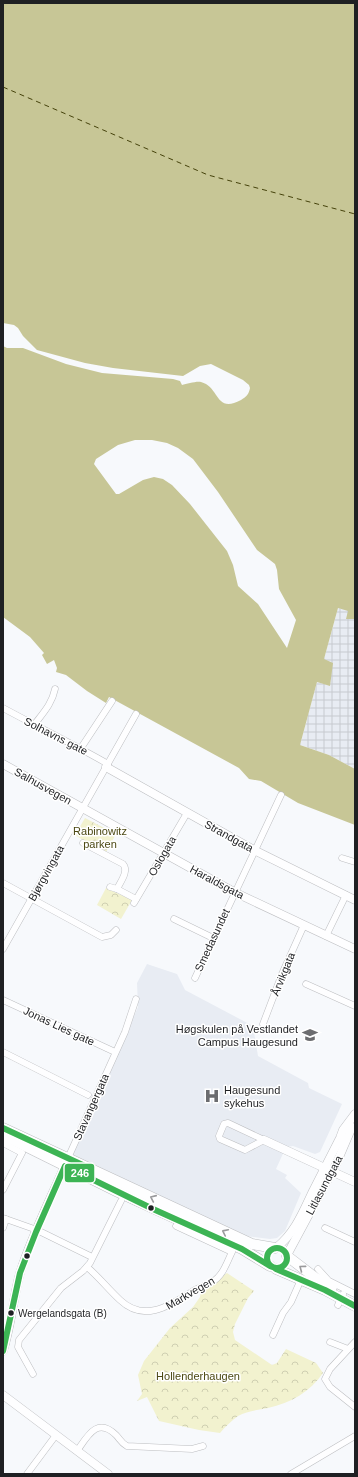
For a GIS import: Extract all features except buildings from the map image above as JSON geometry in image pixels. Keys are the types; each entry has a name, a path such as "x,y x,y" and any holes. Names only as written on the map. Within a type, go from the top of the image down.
{"main road":[{"path":"3,1128 146,1205 242,1249 273,1267 355,1306"},
{"path":"3,1135 252,1244 283,1250 287,1256 341,1299 355,1300"},
{"path":"275,1248 269,1252 267,1256 268,1263 273,1267 280,1268 286,1264 287,1256"}],"street":[{"path":"34,725 52,701 55,689"},
{"path":"82,748 112,701"},
{"name":"Solhavns gate","path":"3,708 82,748 107,765"},
{"name":"Bjørgvingata","path":"3,949 136,714"},
{"name":"Salhusvegen","path":"3,764 84,808"},
{"name":"Strandgata","path":"107,765 254,850 355,900"},
{"name":"Smedasundet","path":"195,978 234,892 281,795"},
{"name":"Haraldsgata","path":"84,808 234,892 355,949"},
{"name":"Oslogata","path":"117,889 135,901 187,812"},
{"path":"83,843 126,867 126,871 117,889 110,887"},
{"path":"342,858 355,862"},
{"path":"3,883 102,937 111,935 116,930"},
{"path":"326,936 346,895"},
{"path":"174,919 213,938"},
{"name":"Årvikgata","path":"264,1024 282,974 304,924"},
{"path":"306,984 355,1006"},
{"name":"Stavangergata","path":"3,1351 16,1290 25,1258 125,1032 136,999"},
{"name":"Jonas Lies gate","path":"3,1000 115,1052"},
{"path":"3,1052 88,1095"},
{"name":"Litlasundgata","path":"287,1256 328,1170 343,1130 355,1114"},
{"path":"264,1140 245,1150 220,1139 219,1136 224,1124 228,1123 355,1182"},
{"name":"Litlasundgata","path":"340,1138 353,1126"},
{"name":"Litlasundgata","path":"275,1248 289,1236 294,1229 353,1126"},
{"path":"3,1143 22,1153 6,1176 3,1190"},
{"path":"33,1374 18,1347 19,1340 61,1288 87,1267 121,1201"},
{"path":"3,1228 5,1218 37,1230 92,1257"},
{"name":"Markvegen","path":"87,1267 119,1300 127,1306 137,1310 149,1311 168,1307 194,1290 216,1279 222,1273 232,1252 176,1226"},
{"path":"325,1228 355,1242"},
{"path":"318,1270 329,1281 355,1294"},
{"path":"273,1336 299,1284"},
{"path":"330,1342 348,1349"},
{"path":"355,1342 330,1369 325,1379 330,1387 355,1407"},
{"path":"3,1395 108,1474"},
{"path":"77,1451 93,1430 103,1427 110,1430 127,1446 192,1449 203,1446"},
{"path":"27,1474 56,1435"},
{"path":"291,1474 355,1436"}],"shaded area":[{"path":"3,3 355,3 355,619 346,619 348,611 338,608 324,659 333,663 330,686 317,682 300,745 329,755 355,769 355,825 298,803 261,781 249,779 239,768 109,697 106,703 66,675 56,672 57,668 54,660 47,664 42,655 44,653 30,637 3,617 3,346 7,348 23,348 66,364 102,373 173,379 180,381 182,385 201,382 212,389 218,398 226,404 243,399 248,394 250,388 249,385 243,380 211,364 200,366 183,376 113,368 85,363 37,350 23,336 18,328 14,325 3,323","holes":["135,440 152,440 167,443 178,448 193,459 218,492 257,550 275,564 279,589 296,620 287,648 258,604 238,586 233,565 227,551 190,504 172,485 163,479 154,477 143,480 119,494 116,494 94,464 96,459 118,445"]},
{"path":"338,608 355,611 355,769 329,755 300,745 317,682 328,685 324,659"},
{"name":"Haugesund sykehus","path":"147,964 177,974 185,990 253,1026 258,1056 308,1083 309,1088 342,1104 320,1152 315,1154 293,1146 286,1147 276,1169 287,1175 285,1178 301,1193 285,1231 277,1238 270,1239 237,1235 71,1157 138,1007 137,983"}],"green space":[{"name":"Rabinowitz parken","path":"85,818 116,834 105,854 75,835"},
{"path":"106,888 132,900 121,919 97,905"},
{"name":"Hollenderhaugen","path":"227,1273 254,1291 248,1298 235,1324 233,1332 235,1340 272,1365 277,1363 286,1349 316,1363 323,1373 312,1386 299,1396 276,1406 241,1414 220,1433 159,1421 147,1397 137,1401 142,1394 138,1375 144,1361 170,1328 193,1307 200,1297 202,1288"}],"ferry route":[{"path":"3,87 208,175 355,214"}],"transit line":[{"name":"246","path":"3,1128 87,1167"},
{"name":"246","path":"3,1351 20,1273 65,1166 153,1209 242,1249 270,1266"},
{"name":"246","path":"273,1248 281,1248 287,1254 287,1258 287,1262 281,1268 273,1268 267,1262 267,1254 273,1248"},
{"name":"246","path":"276,1269 325,1290 355,1306"}],"place":[{"name":"Høgskulen på Vestlandet Campus Haugesund","path":"310,1035"},
{"name":"Haugesund sykehus","path":"212,1096"},
{"name":"Wergelandsgata (B)","path":"11,1313"}]}
